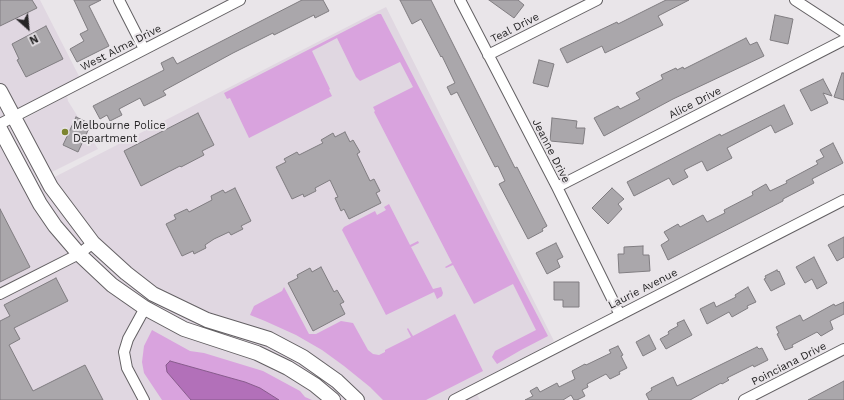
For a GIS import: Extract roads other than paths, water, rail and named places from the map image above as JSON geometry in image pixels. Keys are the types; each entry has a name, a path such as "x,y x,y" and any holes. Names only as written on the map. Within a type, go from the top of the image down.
{"main road":[{"path":"0,91 51,187 93,243 126,273 153,294 207,320 269,339 302,357 331,377 357,400"},
{"path":"0,129 40,204 55,226 79,254 112,285 145,308 184,329 257,353 288,368 315,385 333,400"}],"street":[{"path":"119,0 144,49"},
{"name":"West Alma Drive","path":"0,124 240,0"},
{"name":"Jeanne Drive","path":"460,0 557,187 620,315"},
{"name":"Teal Drive","path":"488,55 597,0"},
{"path":"795,0 844,32"},
{"name":"Alice Drive","path":"557,187 844,40"},
{"name":"Laurie Avenue","path":"454,400 844,200"},
{"path":"0,294 79,254 93,243"},
{"path":"144,400 127,368 124,352 128,339 145,308"},
{"name":"Poinciana Drive","path":"744,400 844,348"}],"place":[{"name":"Melbourne Police Department","path":"65,132"}]}
